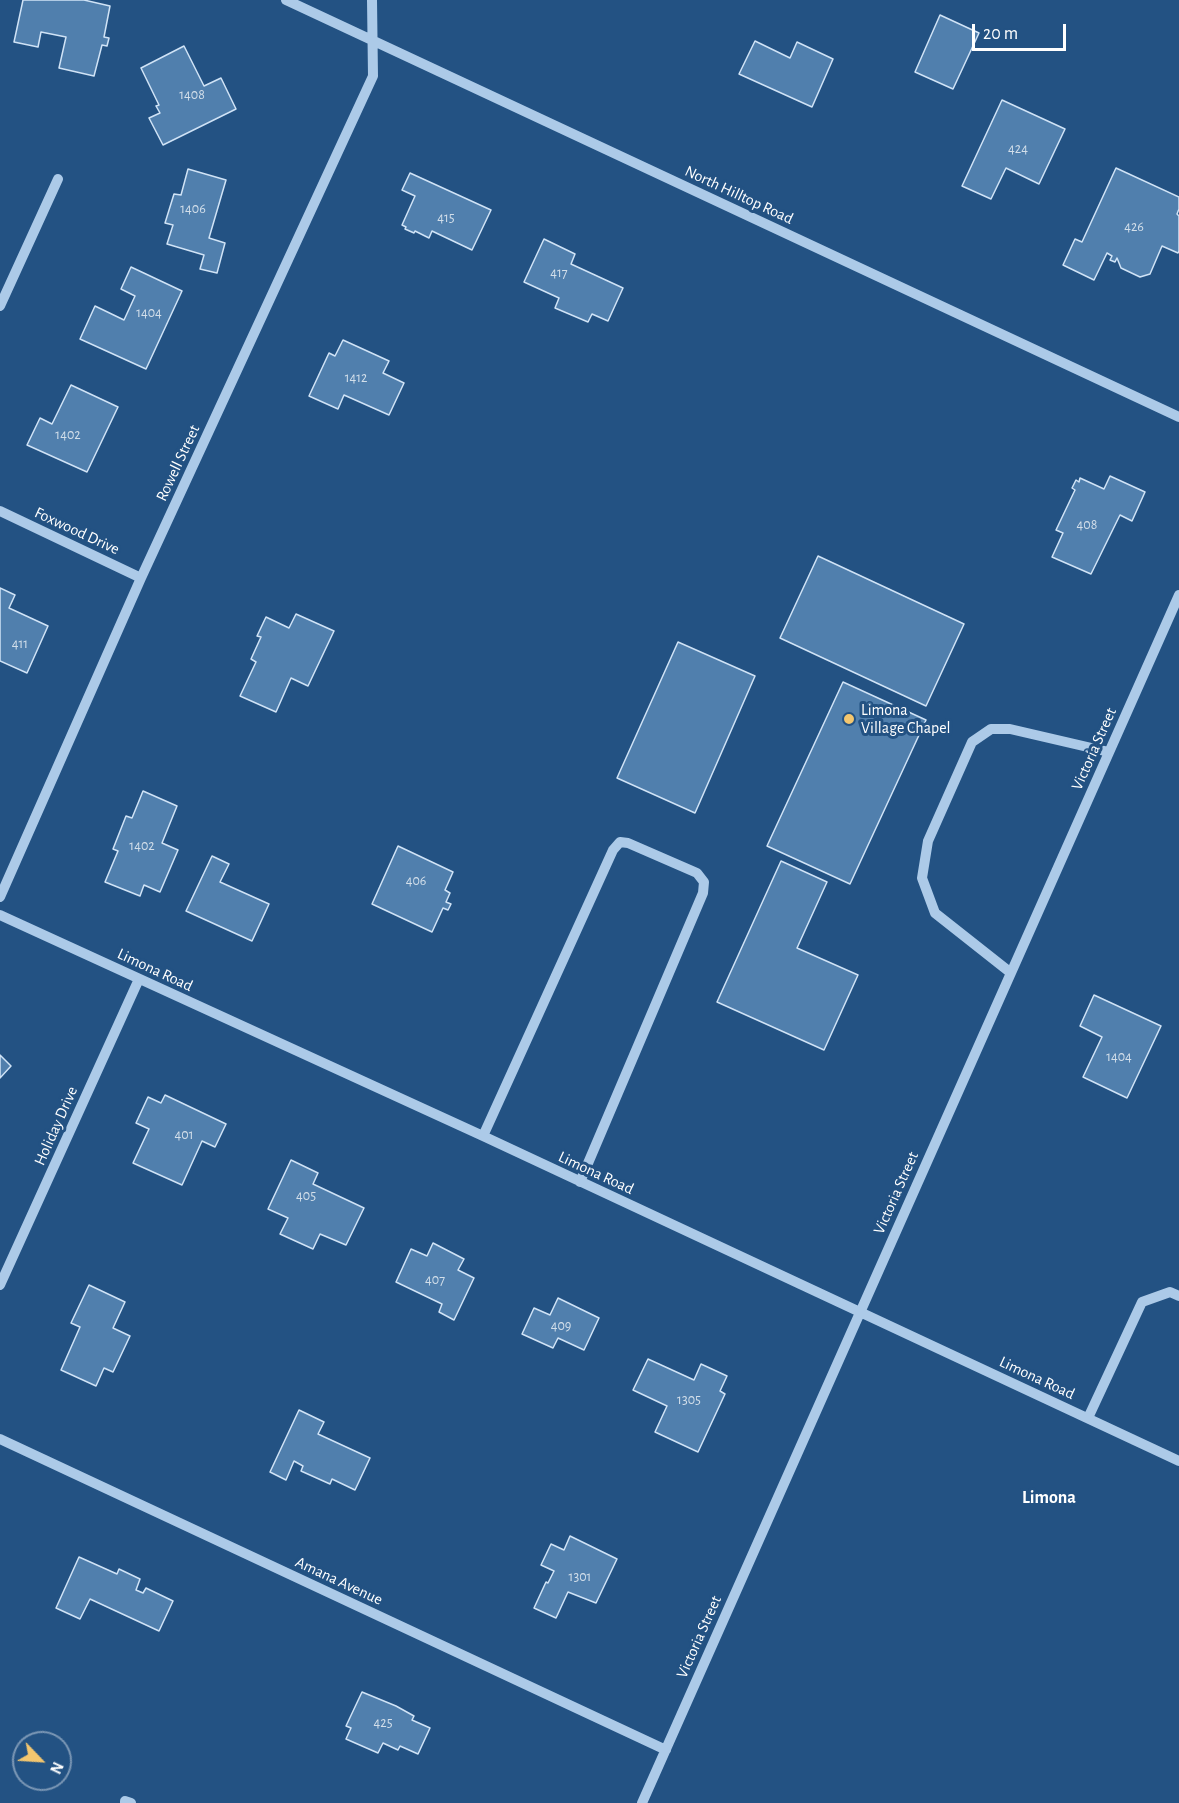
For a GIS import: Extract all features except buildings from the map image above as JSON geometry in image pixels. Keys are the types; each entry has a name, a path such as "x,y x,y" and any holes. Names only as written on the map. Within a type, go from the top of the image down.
{"street":[{"name":"North Hilltop Road","path":"286,0 1179,417"},
{"name":"Rowell Street","path":"0,897 141,578 373,76 372,0"},
{"path":"0,306 58,179"},
{"name":"Foxwood Drive","path":"0,511 141,578"},
{"name":"Victoria Street","path":"642,1803 1179,595"},
{"path":"1011,973 935,913 922,878 928,841 972,742 991,729 1010,729 1109,752"},
{"path":"483,1136 613,850 620,842 628,843 697,873 704,882 703,893 580,1182"},
{"name":"Limona Road","path":"0,915 483,1136 1179,1461"},
{"name":"Holiday Drive","path":"0,1285 139,979"},
{"path":"1088,1418 1142,1302 1170,1292 1179,1296"},
{"name":"Amana Avenue","path":"0,1439 666,1750"},
{"path":"124,1803 125,1801 131,1803"}],"place":[{"name":"Limona Village Chapel","path":"849,719"}],"district":[{"name":"Limona","path":"1049,1498"}]}
